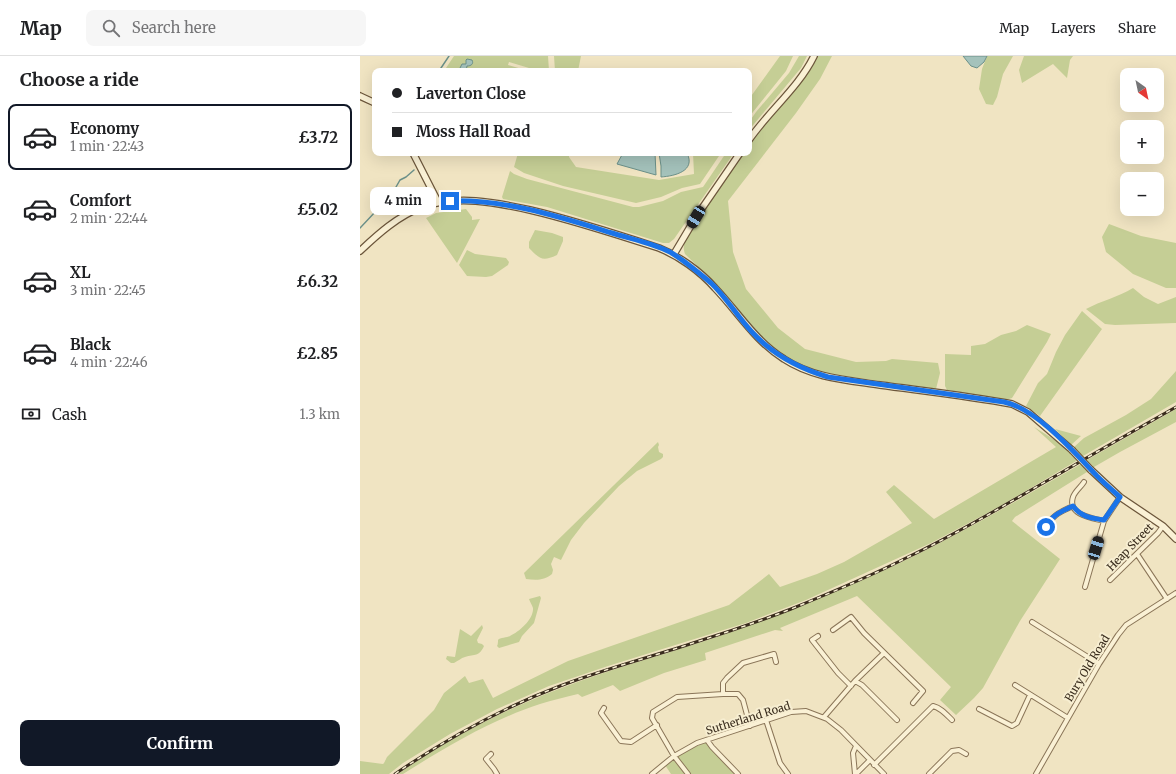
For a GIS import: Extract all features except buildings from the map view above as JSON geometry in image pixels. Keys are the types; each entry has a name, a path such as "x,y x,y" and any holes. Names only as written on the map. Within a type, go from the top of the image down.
{"street":[{"path":"752,136 806,70 814,56"},
{"path":"360,96 372,102"},
{"path":"415,156 438,202"},
{"path":"674,254 696,217 738,156"},
{"path":"360,251 402,217 420,208 438,202 462,200 496,203 545,214 584,224 659,248 674,254 683,260 711,283 751,331 773,352 799,367 828,377 1012,404 1028,412 1072,450 1120,497 1163,526 1176,539"},
{"path":"1084,482 1073,497 1073,506 1084,516 1104,520"},
{"path":"1085,587 1104,520 1120,497"},
{"path":"1046,527 1054,516 1073,506"},
{"name":"Heap Street","path":"1110,580 1158,533 1163,526"},
{"path":"1137,554 1167,599"},
{"name":"Bury Old Road","path":"1036,774 1099,664 1118,635 1126,625 1176,593"},
{"path":"833,630 851,617 884,654 923,691 913,704"},
{"path":"1032,622 1099,664"},
{"path":"818,636 812,640 838,673 851,686"},
{"path":"723,694 723,683 743,663 774,654 776,662"},
{"path":"824,717 855,681 884,654"},
{"path":"855,681 862,685 897,720"},
{"path":"1016,685 1068,718"},
{"path":"688,774 674,756 652,718 653,712 677,697 738,694 743,700 750,726"},
{"path":"979,708 1012,726 1017,723 1030,695"},
{"path":"874,765 933,706 942,710 952,720"},
{"path":"604,708 602,714 621,741 631,742 656,725"},
{"name":"Sutherland Road","path":"652,774 685,749 707,740 791,712 806,711 824,717 841,730 884,774"},
{"path":"766,720 780,763 788,774"},
{"path":"707,740 738,774"},
{"path":"856,746 853,753 856,774"},
{"path":"944,749 948,754"},
{"path":"929,774 952,751 959,750 966,754"},
{"path":"492,754 486,759 496,774"},
{"path":"856,774 870,760"}],"green space":[{"path":"454,56 548,56 549,68 529,68 509,62 508,65 518,68 446,68"},
{"path":"554,56 581,56 579,68 555,68"},
{"path":"780,56 793,56 786,71 752,113 752,95"},
{"path":"799,56 807,56 801,68 752,126 752,118 789,73"},
{"path":"817,56 832,56 820,79 796,113 728,201 733,252 746,289 778,328 805,349 856,362 886,361 892,359 938,363 940,373 936,389 823,373 791,360 773,348 758,334 721,290 685,254 684,246 688,234 742,156 752,156 752,141 805,77"},
{"path":"987,56 1013,56 1003,74 997,97 993,105 986,104 979,89 982,69"},
{"path":"1024,56 1073,56 1070,60 1067,78 1053,64 1022,83 1019,70"},
{"path":"517,156 569,156 576,167 659,180 694,174 693,156 719,156 700,184 682,188 661,197 636,203 563,186 524,173 514,167"},
{"path":"724,156 732,156 674,239 669,243 663,243 547,207 503,199 502,197 510,171 527,179 633,207 663,201 681,192 703,187"},
{"path":"466,209 472,217 472,220 480,219 457,263 426,218 436,213"},
{"path":"1109,224 1141,236 1176,243 1176,288 1166,288 1133,274 1106,252 1102,237"},
{"path":"535,230 552,233 563,237 563,241 557,255 544,259 536,255 529,248 529,242"},
{"path":"467,250 475,254 506,258 509,262 508,265 492,276 467,276 459,265"},
{"path":"1133,288 1144,297 1158,304 1176,297 1176,323 1105,324 1086,309"},
{"path":"1082,311 1102,329 1040,416 1026,406 1038,383 1047,374 1065,335"},
{"path":"1027,325 1051,334 1012,398 1006,400 947,390 945,386 945,354 971,355 971,346 985,344 1001,335 1016,331"},
{"path":"1176,371 1176,402 1083,456 1074,447 1084,438 1126,415 1151,399"},
{"path":"1176,409 1176,422 1094,467 1087,460"},
{"path":"1034,427 1063,445 1078,460 997,508 931,543 806,600 746,623 549,686 497,709 450,734 403,763 389,774 360,774 360,761 383,764 387,757 434,710 444,693 465,676 469,683 483,679 493,698 568,661 729,605 769,574 780,587 817,574 844,562 912,523 886,492 894,485 934,519 1056,447"},
{"path":"1055,429 1081,436 1071,445"},
{"path":"658,442 659,452 663,454 663,457 637,471 619,486 584,523 571,540 561,560 554,557 551,564 553,570 552,574 543,579 526,579 524,573"},
{"path":"1081,464 1087,472 1015,517 1012,521 1060,559 1020,621 983,688 956,715 940,700 951,687 857,596 780,628 783,631 775,630 705,653 706,660 664,673 620,691 613,685 582,697 578,694 522,710 469,735 403,774 398,774 441,746 511,709 583,680 748,626 875,575 999,511"},
{"path":"540,596 541,598 534,623 522,636 519,642 499,648 497,646 499,639 509,637 514,634 529,621 533,608 529,599"},
{"path":"482,625 483,628 477,640 478,643 484,646 480,652 464,657 454,663 451,663 446,659 447,656 455,657 460,629 471,636"},
{"path":"709,741 740,774 671,774 665,765 685,751"}],"water":[{"path":"963,56 987,56 984,62 977,68 971,66"},
{"path":"466,60 472,60 472,64 467,66 467,68 460,68 462,64 466,64"},
{"path":"621,156 655,156 656,175 617,164"},
{"path":"659,156 688,156 689,159 689,164 678,174 661,177"}],"waterway":[{"path":"441,68 449,56"},
{"path":"360,228 392,194 400,180 414,170"}],"railway":[{"path":"395,774 475,725 538,695 593,674 768,618 878,572 964,528 1176,407"}],"route":[{"path":"450,201 462,200 496,203 545,214 584,224 669,252 683,260 711,283 751,331 773,352 799,367 814,373 828,377 1004,402 1020,407 1028,412 1072,450 1120,497 1104,520 1084,516 1080,514 1073,506 1054,516 1046,527"}]}
